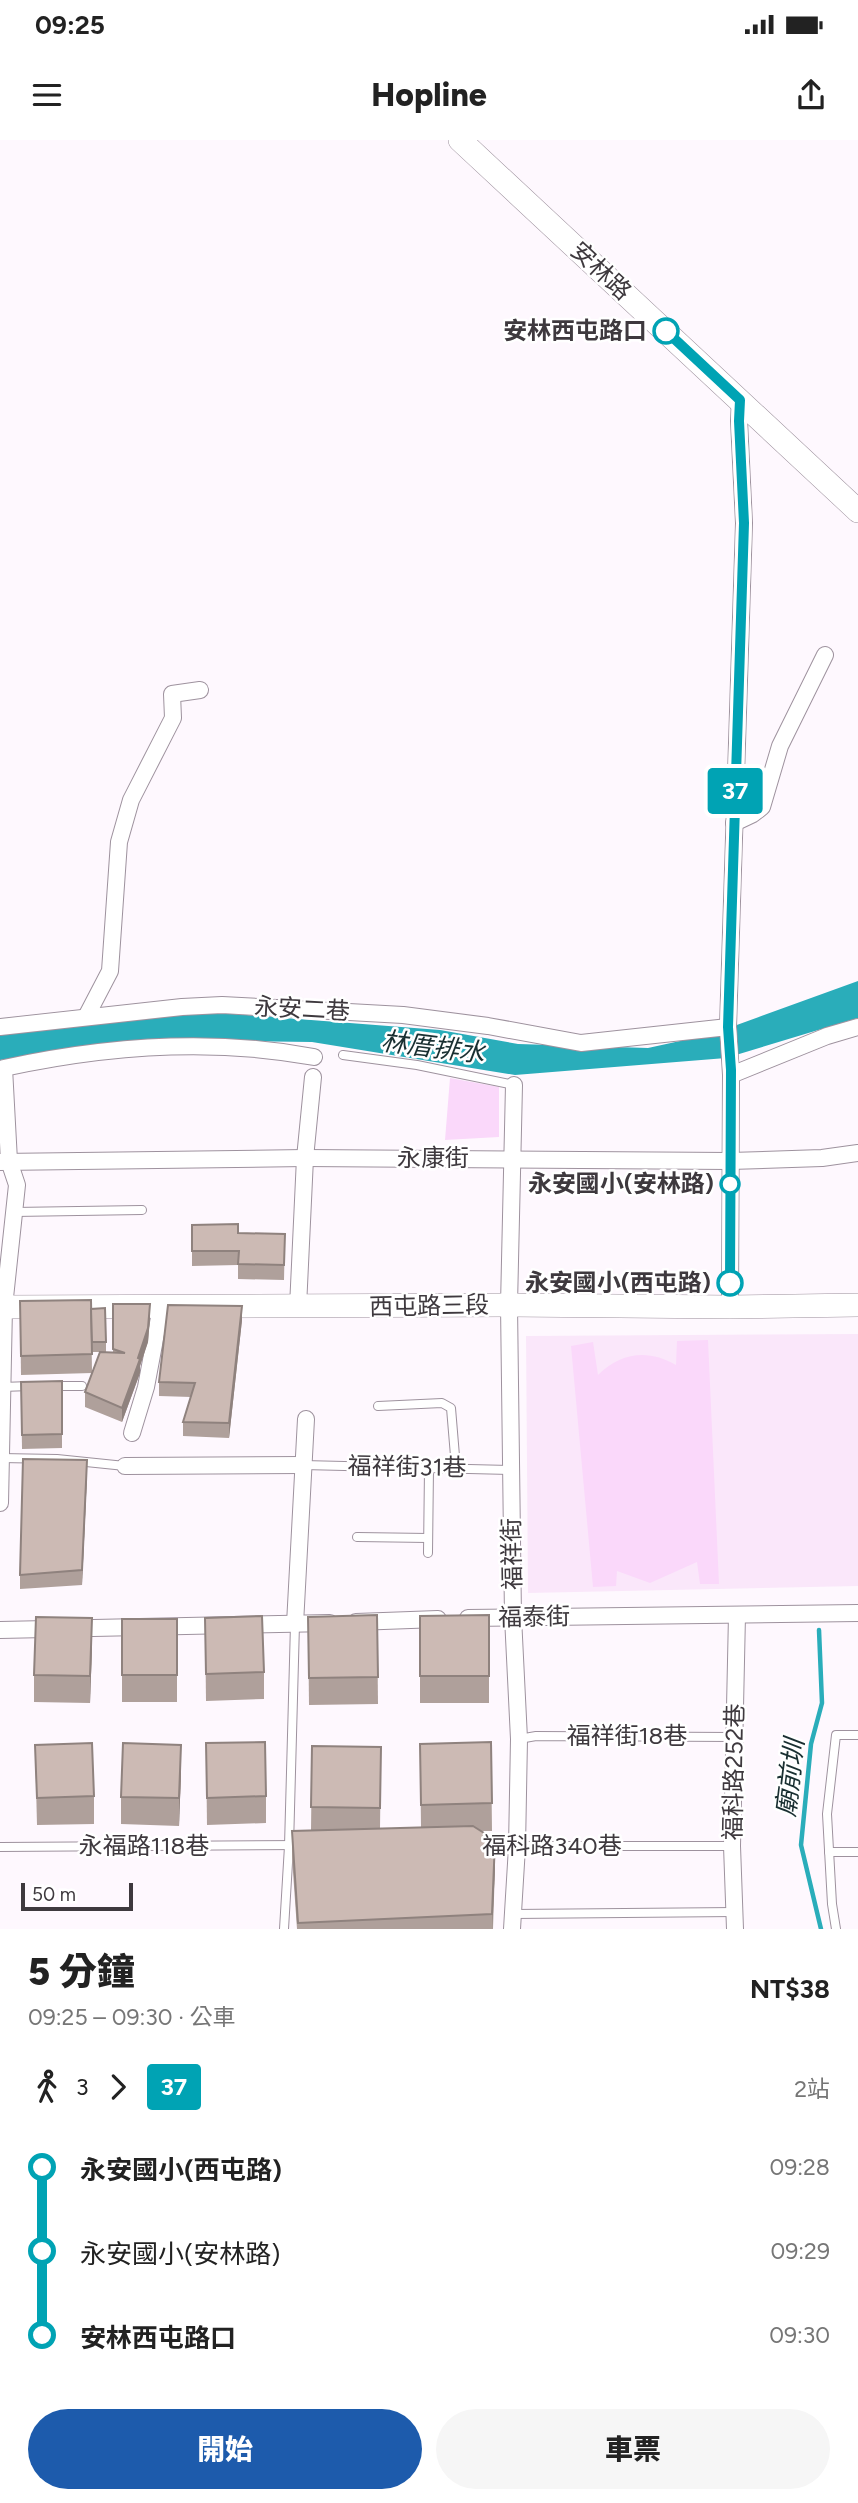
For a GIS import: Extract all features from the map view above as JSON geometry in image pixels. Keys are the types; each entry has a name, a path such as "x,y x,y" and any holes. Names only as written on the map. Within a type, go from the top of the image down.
{"street":[{"name":"安林路","path":"460,140 858,511"},
{"path":"730,1307 731,1073 728,1027 744,523 740,400"},
{"path":"734,823 754,814 761,807 780,747 825,654"},
{"path":"86,1017 110,971 119,842 131,800 173,718 172,694 200,690"},
{"name":"永安二巷","path":"0,1027 182,1007 236,1006 403,1015 488,1026 581,1043 728,1027"},
{"path":"731,1073 858,1027"},
{"path":"0,1503 2,1307 17,1185 4,1161 4,1068 34,1061 110,1051 200,1046 276,1050 314,1058"},
{"path":"298,1307 305,1158 313,1077"},
{"name":"福祥街","path":"513,1922 519,1739 513,1617 509,1305 514,1084"},
{"name":"永康街","path":"4,1161 305,1158 730,1161 822,1158 858,1153"},
{"name":"西屯路三段","path":"2,1307 858,1305"},
{"path":"132,1433 146,1387 161,1307"},
{"path":"295,1624 306,1419"},
{"path":"125,1466 303,1465"},
{"name":"福泰街","path":"0,1630 513,1617 858,1614"},
{"name":"福科路252巷","path":"735,1921 732,1846 737,1615"}],"lane":[{"path":"343,1055 417,1065 514,1084"},
{"path":"13,1212 142,1210"},
{"path":"2,1387 82,1386"},
{"path":"378,1406 442,1403 451,1408 456,1468"},
{"path":"1,1458 57,1459 125,1466"},
{"name":"福祥街31巷","path":"303,1465 511,1470"},
{"path":"428,1553 429,1469"},
{"path":"357,1537 428,1538"},
{"path":"284,1929 295,1624"},
{"path":"836,1929 827,1814 836,1735 858,1735"},
{"name":"福祥街18巷","path":"519,1739 536,1736 735,1737"},
{"path":"289,1846 306,1845"},
{"name":"永福路118巷","path":"0,1847 289,1846"},
{"name":"福科路340巷","path":"477,1846 732,1846"},
{"path":"829,1852 858,1852"},
{"path":"513,1922 735,1921"}],"shaded area":[{"path":"450,1078 499,1087 499,1137 445,1140"},
{"path":"858,1334 858,1586 528,1593 526,1336"},
{"path":"708,1340 719,1584 700,1584 697,1562 650,1583 617,1571 616,1586 593,1587 571,1346 593,1342 598,1375 616,1361 636,1355 656,1357 676,1365 677,1341"}],"water":[{"name":"林厝排水","path":"858,981 858,1018 726,1058 515,1075 312,1042 153,1040 0,1060 0,1031 195,1011 440,1030 518,1044 648,1048 712,1034"}],"building":[{"path":"238,1224 238,1233 285,1234 284,1265 238,1264 239,1251 192,1251 192,1225"},
{"path":"91,1300 92,1354 21,1356 20,1301"},
{"path":"113,1304 150,1304 148,1328 138,1358 140,1359 122,1408 85,1392 100,1352 125,1353 113,1349"},
{"path":"168,1305 242,1306 229,1423 183,1422 195,1383 159,1382"},
{"path":"105,1308 106,1342 92,1342 91,1309"},
{"path":"62,1381 62,1434 22,1435 21,1382"},
{"path":"23,1459 87,1460 82,1570 20,1575"},
{"path":"377,1615 378,1677 309,1678 308,1617"},
{"path":"489,1615 489,1676 420,1676 420,1616"},
{"path":"262,1616 264,1672 206,1674 205,1618"},
{"path":"36,1617 92,1618 90,1676 34,1675"},
{"path":"122,1619 177,1619 177,1675 122,1675"},
{"path":"265,1742 266,1796 207,1798 206,1743"},
{"path":"491,1742 492,1803 421,1805 420,1744"},
{"path":"92,1743 94,1796 37,1798 35,1745"},
{"path":"123,1743 181,1745 179,1798 121,1797"},
{"path":"312,1746 381,1747 380,1808 311,1807"},
{"path":"473,1826 495,1840 492,1914 298,1923 292,1831"}],"waterway":[{"name":"廟前圳","path":"819,1630 822,1703 811,1744 801,1845 821,1929"}],"bus line":[{"name":"37","path":"666,331 740,400 744,523 728,1027 731,1070 730,1283"}],"place":[{"name":"安林西屯路口","path":"666,331"},
{"name":"永安國小(安林路)","path":"730,1184"},
{"name":"永安國小(西屯路)","path":"730,1283"}]}
